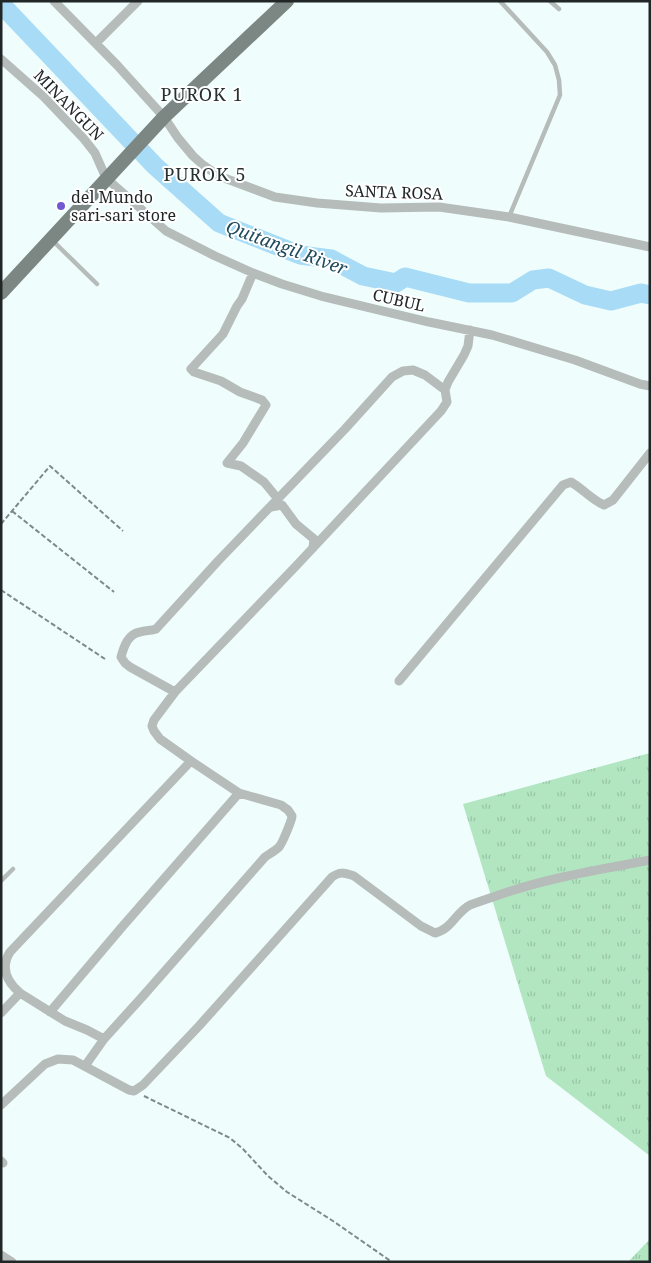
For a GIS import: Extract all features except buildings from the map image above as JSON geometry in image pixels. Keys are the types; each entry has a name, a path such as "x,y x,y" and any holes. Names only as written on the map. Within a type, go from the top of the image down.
{"main road":[{"path":"1,293 164,117 286,1"}],"street":[{"name":"SANTA ROSA","path":"54,1 117,65 164,117 178,138 203,166 219,176 275,197 317,203 381,208 438,207 510,217 650,246"},
{"path":"96,43 138,1"},
{"name":"MINANGUN","path":"1,59 49,103 84,139 110,174"},
{"name":"CUBUL","path":"110,174 166,231 253,273 321,296 492,335 575,360 650,386"},
{"path":"253,273 242,299 223,334 191,369 194,372 221,381 240,392 262,400 266,405 243,443 228,463 240,466 264,482 278,499"},
{"path":"85,1066 104,1039 265,857 280,846 292,821 292,816 288,810 280,805 239,793 160,739 152,726 154,720 175,692 434,420 447,402 445,390 464,356 468,346 470,330"},
{"path":"175,692 130,667 121,657 123,647 131,636 156,629 392,377 403,371 413,370 425,375 445,390"},
{"path":"399,681 563,485 571,482 597,502 604,505 613,500 648,460"},
{"path":"270,507 282,505 296,524 314,539 313,548"},
{"path":"104,1039 65,1021 20,993 7,979 4,965 8,955 191,761"},
{"path":"50,1012 239,793"},
{"path":"1,1105 45,1064 58,1059 74,1060 129,1090 134,1091 143,1085 199,1026 332,876 338,873 354,876 435,934 448,927 469,906 511,891 590,870 650,860"},
{"path":"1,1013 20,993"},
{"path":"1,1255 12,1262"}],"lane":[{"path":"500,1 548,52 555,65 560,95 510,217"},
{"path":"550,1 559,9"},
{"path":"50,239 98,284"},
{"path":"1,881 13,869"}],"path":[{"path":"1,524 50,466 123,531"},
{"path":"12,511 114,592"},
{"path":"1,590 105,659"},
{"path":"134,1091 230,1138 287,1192 392,1262"}],"green space":[{"path":"650,753 650,1156 546,1076 463,804"},
{"path":"650,1239 650,1262 628,1262"}],"waterway":[{"name":"Quitangil River","path":"1,4 155,166 219,223 300,255 331,259 363,276 396,283 405,277 469,293 512,293 533,280 549,278 585,295 611,301 641,293 650,295"}],"place":[{"name":"del Mundo sari-sari store","path":"61,206"}],"district":[{"name":"PUROK 1","path":"202,94"},
{"name":"PUROK 5","path":"205,174"}]}
